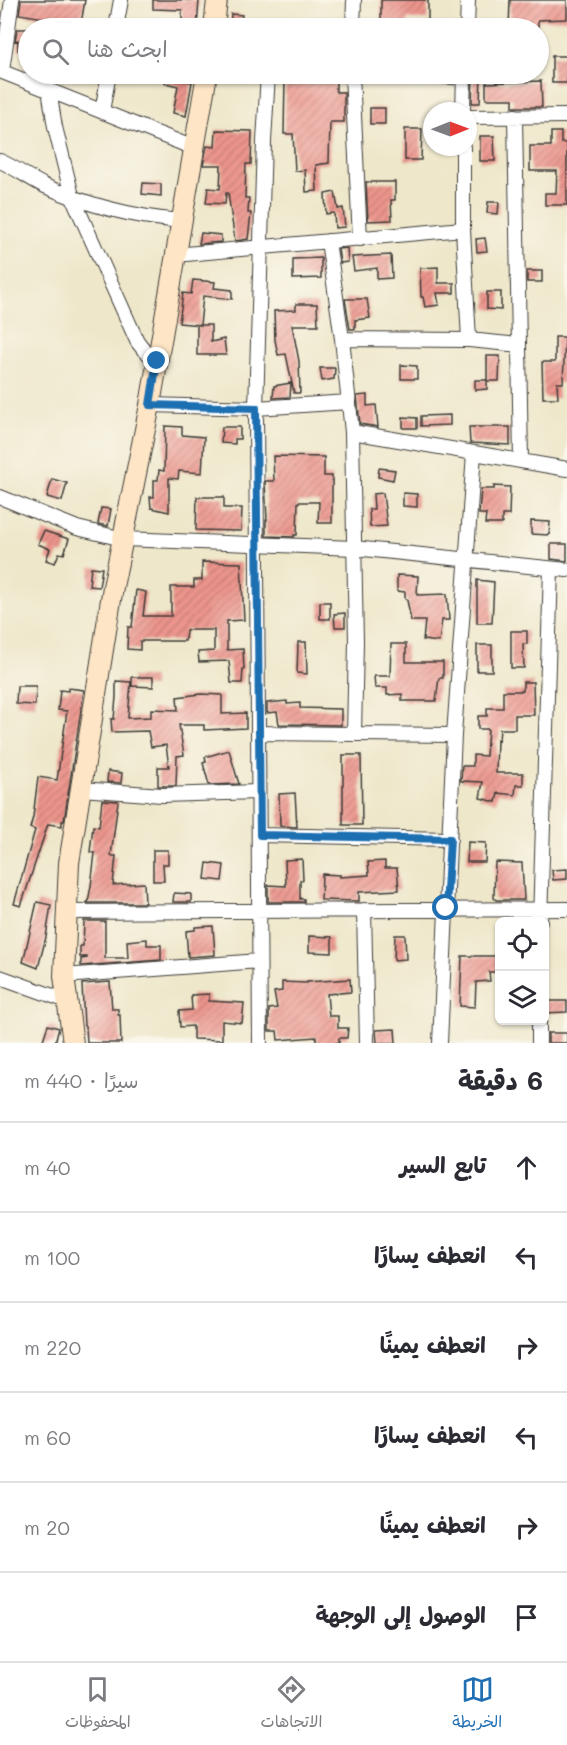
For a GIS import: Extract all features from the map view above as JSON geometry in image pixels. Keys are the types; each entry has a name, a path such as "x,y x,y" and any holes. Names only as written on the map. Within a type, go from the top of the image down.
{"street":[{"path":"12,0 1,71 18,78"},
{"path":"118,18 121,0"},
{"path":"215,18 217,0"},
{"path":"353,18 354,0"},
{"path":"467,18 468,0"},
{"path":"34,84 194,148"},
{"path":"102,111 107,84"},
{"path":"71,1041 64,976 69,863 113,587 150,405 205,84"},
{"path":"260,1043 256,408 268,84"},
{"path":"352,84 360,238"},
{"path":"463,102 464,84"},
{"path":"49,90 55,127 72,196 137,341 157,361"},
{"path":"515,116 521,461"},
{"path":"477,117 567,116"},
{"path":"463,156 463,229 469,340"},
{"path":"0,161 45,186 72,196 127,214 181,221"},
{"path":"175,255 463,229"},
{"path":"328,241 352,432 356,642 354,734"},
{"path":"342,339 469,340 519,345"},
{"path":"150,405 256,408 349,402"},
{"path":"352,432 567,469"},
{"path":"440,1043 454,735 474,453"},
{"path":"0,497 77,528 123,539 354,548 567,570"},
{"path":"540,915 551,568"},
{"path":"259,733 454,735"},
{"path":"81,789 162,795 258,792"},
{"path":"260,835 450,839"},
{"path":"66,912 446,908 540,915 567,909"},
{"path":"364,910 367,1043"},
{"path":"64,976 259,961"},
{"path":"0,977 67,1001"},
{"path":"538,1043 539,1025"}],"building":[{"path":"21,0 85,0 82,18 44,18 19,14"},
{"path":"153,0 199,0 198,18 182,18 182,10 153,9"},
{"path":"381,0 428,0 428,18 381,18"},
{"path":"510,0 567,0 567,19 509,18"},
{"path":"231,14 242,15 242,18 231,18"},
{"path":"552,56 567,56 567,83 552,83"},
{"path":"169,84 192,84 186,116 173,113 178,86"},
{"path":"285,84 336,84 336,92 344,92 344,122 330,122 329,163 316,165 317,191 306,192 305,170 295,171 293,134 284,134"},
{"path":"473,84 481,84 480,103 472,102"},
{"path":"486,84 541,84 542,107 513,107 513,99 486,99"},
{"path":"370,108 385,108 385,124 370,124"},
{"path":"405,129 422,129 421,160 405,160"},
{"path":"216,130 252,131 251,164 246,164 245,198 249,198 248,213 251,213 248,239 235,241 228,193 226,193 225,204 206,203 208,188 220,189 221,165 203,165 207,146 215,147"},
{"path":"551,132 561,132 561,143 567,143 567,205 545,205 545,193 556,193 557,171 530,171 530,146 551,146"},
{"path":"480,136 494,136 495,161 480,161"},
{"path":"366,182 395,182 395,200 391,200 392,220 368,221"},
{"path":"143,183 161,184 161,196 142,194"},
{"path":"335,192 338,209 343,208 345,227 335,228 334,213 326,214 325,194"},
{"path":"488,202 499,202 498,214 487,213"},
{"path":"201,233 221,235 221,242 199,244"},
{"path":"485,238 487,251 477,252 476,239"},
{"path":"347,248 348,262 340,263 338,249"},
{"path":"391,255 392,278 377,279 377,268 354,271 352,257"},
{"path":"321,258 321,278 293,279 293,259"},
{"path":"438,267 438,283 454,283 454,293 437,293 439,305 425,307 423,297 421,297 420,268"},
{"path":"527,271 542,271 542,282 527,282"},
{"path":"193,280 215,282 214,288 232,290 232,299 203,296 200,325 179,323 183,293 191,294"},
{"path":"487,292 501,292 501,310 487,309"},
{"path":"345,299 367,299 370,318 355,320 355,329 350,329"},
{"path":"296,304 317,304 318,325 292,325 299,361 300,393 294,393 286,354 278,355 275,340 274,311 296,310"},
{"path":"197,325 211,325 211,342 224,339 226,355 197,355"},
{"path":"555,337 565,337 563,383 557,383 558,398 543,398 542,362 555,362"},
{"path":"487,356 500,356 499,381 487,381 487,389 475,390 475,380 487,380"},
{"path":"401,365 417,366 417,379 401,379"},
{"path":"320,368 335,368 334,379 322,381"},
{"path":"291,383 290,397 273,398 274,386"},
{"path":"367,395 367,406 376,405 378,427 360,424 357,396"},
{"path":"450,415 450,425 421,426 421,416"},
{"path":"403,417 417,418 417,428 403,428"},
{"path":"165,426 182,427 182,435 204,437 202,473 179,471 178,479 169,478 169,512 151,508 150,497 154,497 154,480 158,480 159,470 164,471"},
{"path":"222,427 240,427 240,439 235,439 235,444 221,443"},
{"path":"469,427 510,427 510,445 470,443"},
{"path":"273,456 324,457 324,476 332,476 332,523 318,523 319,502 298,502 297,535 294,537 266,536 265,481 274,481"},
{"path":"379,468 395,470 393,480 378,477"},
{"path":"52,479 67,483 62,501 47,497"},
{"path":"494,486 510,487 509,515 502,515 502,524 485,524 486,514 479,514 481,489 494,489"},
{"path":"383,493 387,526 370,527 369,509 374,509 373,494"},
{"path":"403,493 417,494 417,507 403,506"},
{"path":"197,497 224,497 224,508 242,508 241,531 196,530"},
{"path":"101,508 111,509 108,526 98,524"},
{"path":"531,521 550,522 549,535 531,534"},
{"path":"44,531 69,539 64,554 59,553 55,563 46,560 50,549 38,544"},
{"path":"551,544 567,544 567,561 551,559"},
{"path":"202,562 241,563 244,620 227,621 227,650 243,649 242,683 231,683 229,661 199,662 198,652 214,651 214,630 186,630 185,641 140,641 140,650 127,649 128,627 132,627 136,590 146,592 143,616 171,616 171,587 194,587 194,580 202,580"},
{"path":"91,567 102,568 99,587 89,586"},
{"path":"397,575 418,576 417,595 447,594 449,620 442,620 439,642 423,640 425,621 411,621 405,592 397,591"},
{"path":"477,580 494,582 492,623 477,623"},
{"path":"320,602 330,602 330,619 320,619"},
{"path":"345,613 345,627 335,627 334,614"},
{"path":"511,631 527,631 527,644 523,644 524,668 511,668"},
{"path":"298,642 306,642 307,674 297,673"},
{"path":"391,644 406,644 406,662 443,662 443,678 439,678 436,701 402,701 402,694 387,695 387,688 375,688 374,676 390,676"},
{"path":"477,645 492,645 492,671 477,671"},
{"path":"132,677 153,677 153,687 132,686"},
{"path":"116,681 131,682 128,718 151,717 151,709 178,710 177,697 201,694 222,695 222,714 246,713 246,728 204,730 204,725 179,725 184,755 177,756 176,786 158,786 158,767 169,767 166,745 151,747 148,731 112,732 111,719 114,719"},
{"path":"523,682 533,682 534,715 515,715 515,729 500,729 499,740 497,739 496,773 523,773 523,785 516,785 515,795 498,793 496,802 480,798 483,782 461,781 462,766 473,766 473,755 486,756 488,729 478,729 478,716 487,716 487,708 503,708 503,691 523,691"},
{"path":"17,686 36,686 35,705 16,704"},
{"path":"68,688 84,690 64,821 62,821 62,826 48,824 21,906 14,904 35,830 30,828 38,777 57,780 67,711 58,710 60,690 68,691"},
{"path":"287,701 287,704 300,703 300,708 341,709 341,725 279,724 277,712 267,713 267,703"},
{"path":"229,750 239,784 209,785 203,763 206,762 205,757"},
{"path":"343,755 361,755 362,825 343,825"},
{"path":"108,771 122,773 121,783 107,782"},
{"path":"295,793 297,827 280,826 279,794"},
{"path":"102,800 118,801 111,856 116,856 113,885 144,883 145,903 86,903 91,886 95,853 90,852 93,826 99,827"},
{"path":"468,842 486,843 485,862 467,862"},
{"path":"153,850 168,850 168,864 163,864 164,881 153,881"},
{"path":"302,859 303,880 300,880 300,899 304,899 304,902 268,902 268,885 286,886 285,860"},
{"path":"385,861 385,868 397,868 399,890 359,892 359,901 321,900 322,874 340,875 340,877 369,875 368,862"},
{"path":"495,862 522,863 524,900 496,900 494,898"},
{"path":"207,863 224,865 222,881 205,879"},
{"path":"567,869 567,879 553,880 552,870"},
{"path":"174,893 191,894 191,902 173,902"},
{"path":"37,902 51,905 38,968 23,962"},
{"path":"84,921 105,921 105,958 128,958 127,941 147,939 147,945 161,945 161,960 81,966 81,959 87,958 80,957"},
{"path":"213,926 215,955 188,957 186,931 195,930 195,927"},
{"path":"395,935 405,935 406,959 394,960"},
{"path":"309,936 332,937 332,953 309,952"},
{"path":"462,956 495,956 495,972 489,972 490,981 476,982 475,1007 460,1006"},
{"path":"350,979 351,992 327,994 329,1016 338,1016 338,1028 348,1028 347,1038 339,1038 339,1043 316,1043 316,1037 278,1040 277,1031 269,1031 269,1009 277,1008 274,992 282,991 282,982 307,983"},
{"path":"110,982 112,1009 118,1009 118,1015 120,1015 121,1043 87,1043 82,984"},
{"path":"209,994 209,1001 244,1003 242,1023 222,1021 222,1040 193,1039 193,1026 180,1027 179,1011 192,1010 191,995"},
{"path":"549,1001 567,1001 567,1012 549,1013"},
{"path":"48,1025 59,1028 55,1043 42,1043"},
{"path":"395,1029 396,1043 377,1043 376,1030"},
{"path":"548,1033 567,1033 567,1043 548,1043"}],"route":[{"path":"157,361 150,405 256,408 260,835 450,839 446,908"}]}
